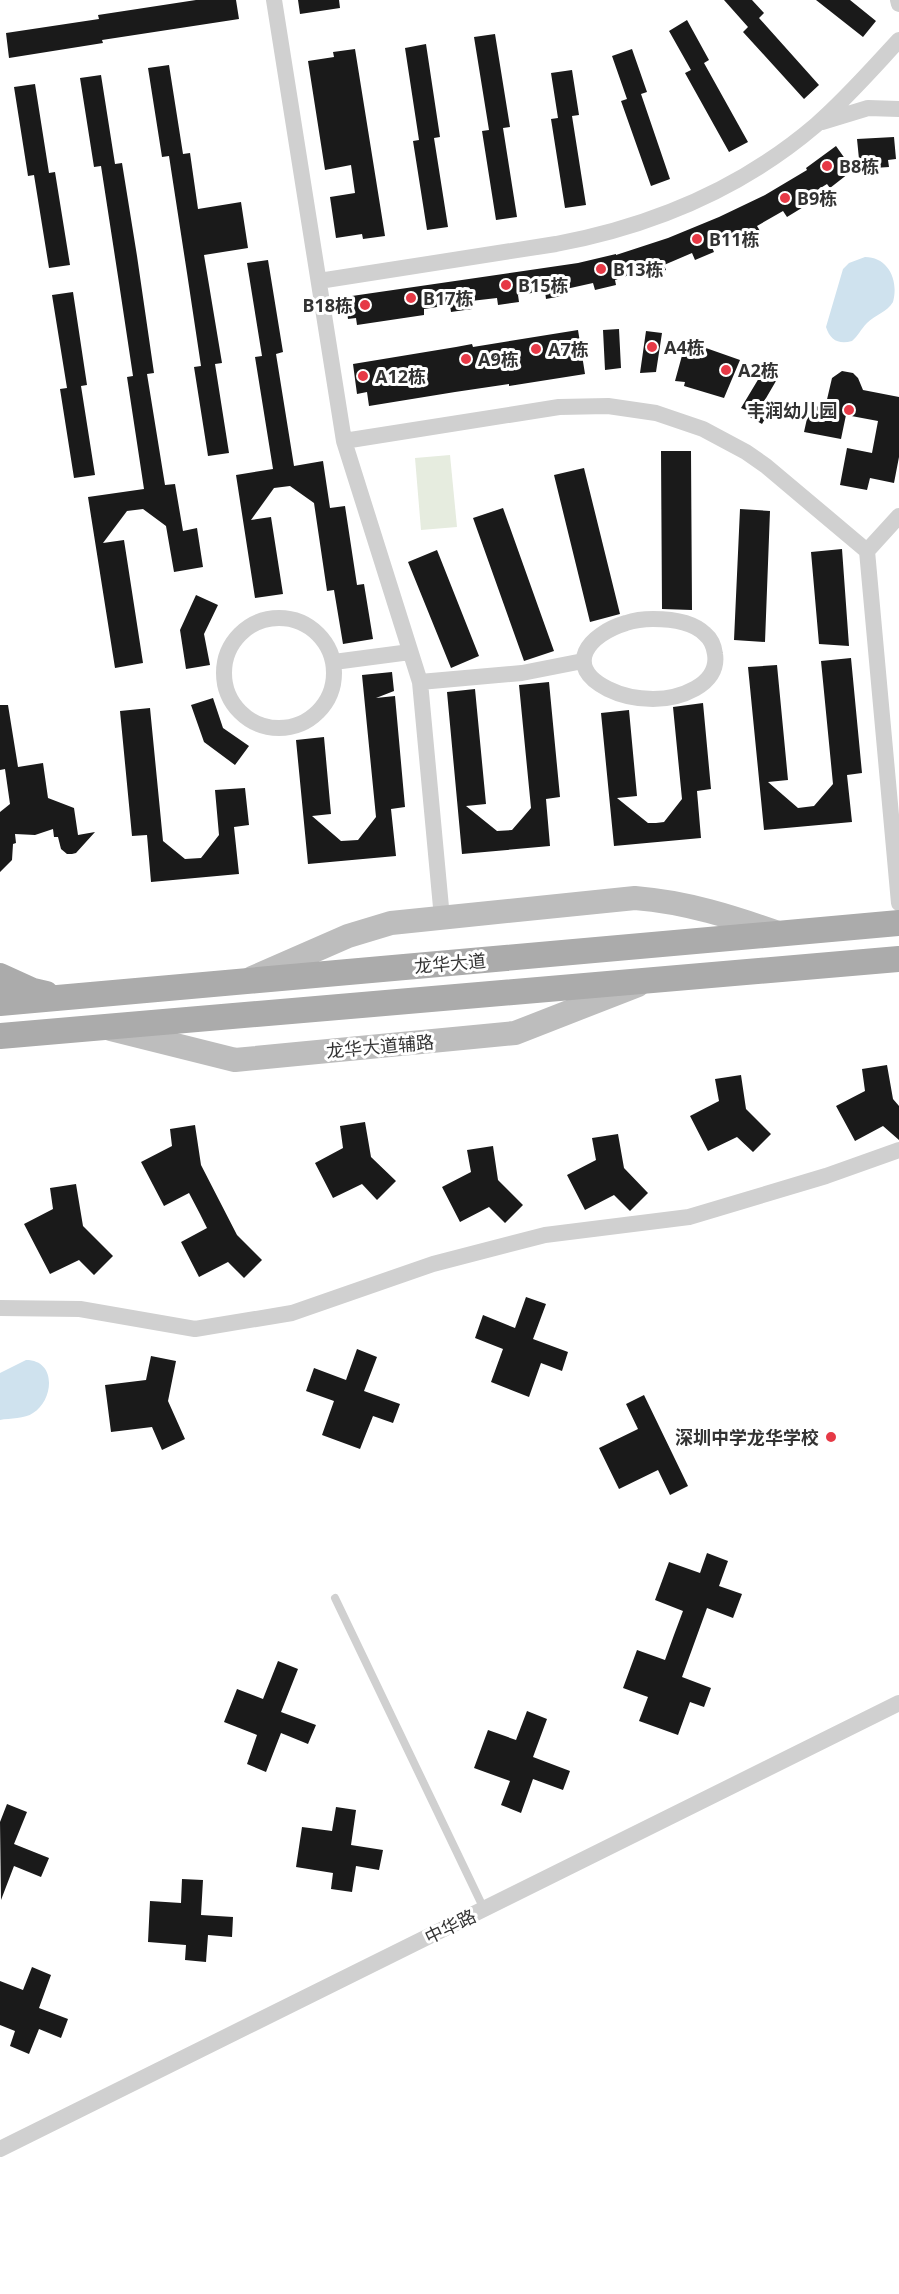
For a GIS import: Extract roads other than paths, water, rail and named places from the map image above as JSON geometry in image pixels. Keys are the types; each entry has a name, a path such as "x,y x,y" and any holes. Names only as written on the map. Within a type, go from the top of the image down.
{"main road":[{"path":"244,982 348,936 391,923 635,898 675,902 728,915 781,934"},
{"name":"龙华大道","path":"0,1003 899,923"},
{"name":"龙华大道","path":"0,1036 899,959"},
{"path":"0,976 33,992 66,997"},
{"name":"龙华大道辅路","path":"103,1027 235,1060 515,1033 652,980"}],"street":[{"path":"274,0 344,441 420,682 442,918"},
{"path":"318,281 556,244 627,228 661,217 726,187 780,153 843,100 899,40"},
{"path":"816,125 868,108 899,109"},
{"path":"344,441 559,407 608,406 656,413 703,429 746,452 766,466 867,551 899,903"},
{"path":"867,551 899,516"},
{"path":"268,618 290,618 310,626 325,641 334,662 334,683 326,703 310,719 291,727 269,728 249,719 234,704 225,684 225,662 233,642 248,626 268,618"},
{"path":"653,619 680,622 705,633 713,644 716,657 714,670 706,681 682,694 656,699 628,696 602,686 591,678 585,670 583,661 590,643 601,635 626,623 653,619"},
{"path":"334,662 410,652"},
{"path":"420,682 522,673 583,661"},
{"path":"0,1308 80,1309 195,1329 292,1313 433,1264 545,1235 689,1217 826,1176 899,1150"},
{"name":"中华路","path":"0,2149 899,1703"}],"lane":[{"path":"334,1598 484,1909"}],"water":[{"path":"865,257 880,261 890,271 894,286 893,302 867,323 852,341 839,342 830,335 826,327 843,269 849,263"},
{"path":"26,1360 43,1366 47,1373 49,1382 45,1399 40,1407 30,1415 0,1420 0,1373"}],"place":[{"name":"B8栋","path":"827,166"},
{"name":"B9栋","path":"785,198"},
{"name":"B11栋","path":"697,239"},
{"name":"B13栋","path":"601,269"},
{"name":"B15栋","path":"506,285"},
{"name":"B17栋","path":"411,298"},
{"name":"B18栋","path":"365,305"},
{"name":"A4栋","path":"652,347"},
{"name":"A7栋","path":"536,349"},
{"name":"A9栋","path":"466,359"},
{"name":"A2栋","path":"726,370"},
{"name":"A12栋","path":"363,376"},
{"name":"丰润幼儿园","path":"849,410"},
{"name":"深圳中学龙华学校","path":"831,1437"}]}
